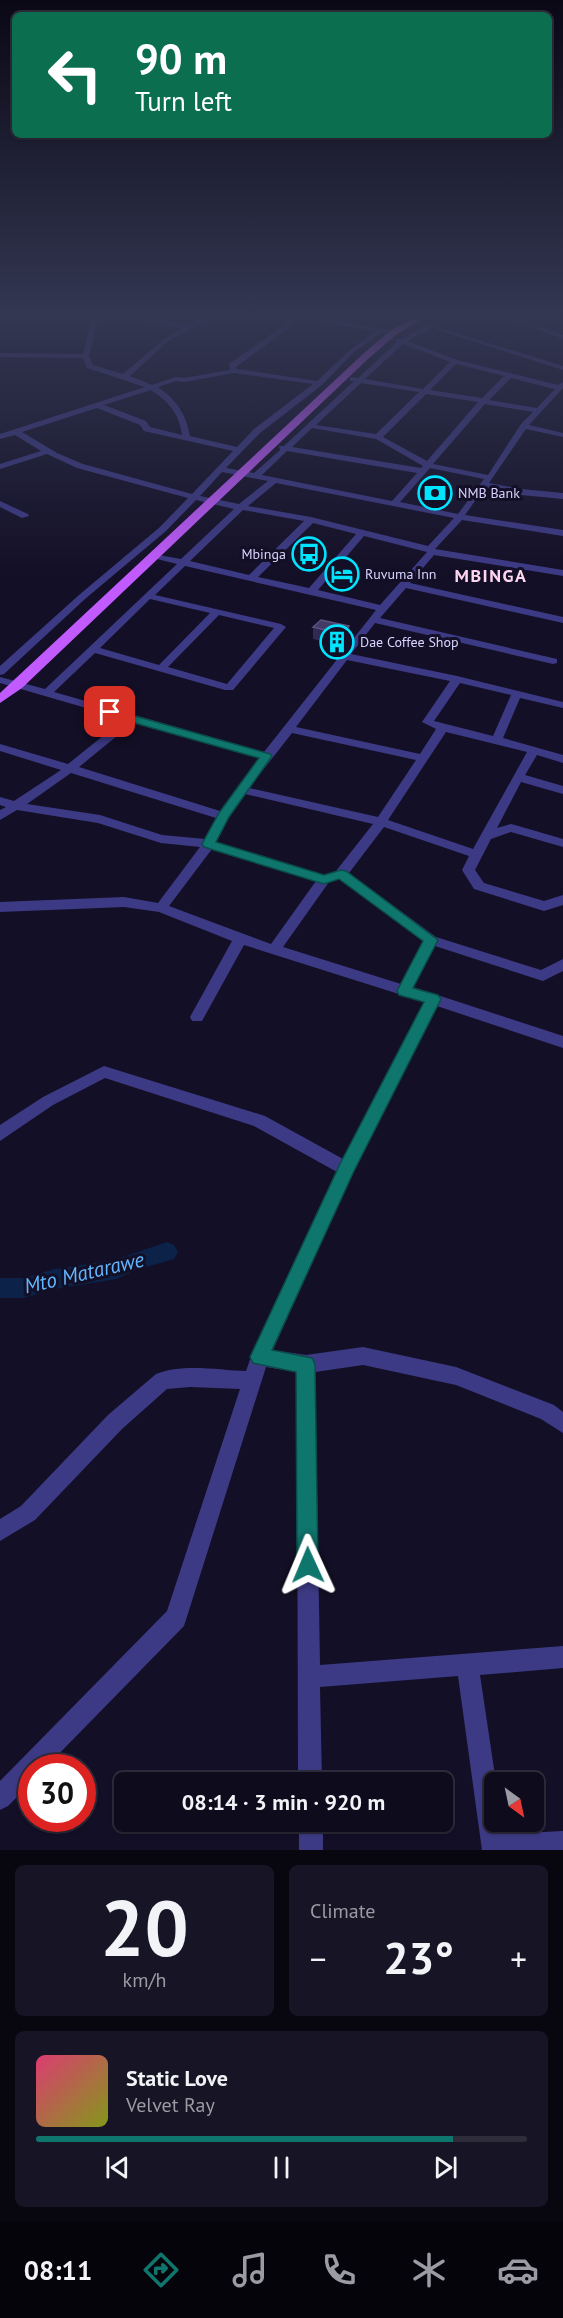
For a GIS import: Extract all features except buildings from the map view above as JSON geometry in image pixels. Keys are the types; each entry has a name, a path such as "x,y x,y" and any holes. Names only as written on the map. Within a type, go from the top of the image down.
{"main road":[{"path":"0,699 18,685 320,400"}],"street":[{"path":"0,437 114,400"},
{"path":"173,400 186,427 186,438"},
{"path":"0,672 82,597 163,529 257,431 296,400"},
{"path":"256,476 337,400"},
{"path":"378,437 415,400"},
{"path":"479,400 537,410"},
{"path":"161,908 209,844 223,816 266,756 373,619 460,517 524,426 546,400"},
{"path":"395,503 484,401"},
{"path":"99,406 143,423 147,429 238,450"},
{"path":"311,426 378,437 425,468"},
{"path":"524,426 563,435"},
{"path":"16,432 80,466 213,502 311,520 430,550 563,573"},
{"path":"271,447 425,468 486,481 520,492 563,496"},
{"path":"0,467 48,451"},
{"path":"221,469 460,517 563,533"},
{"path":"46,694 241,507 276,479"},
{"path":"551,495 563,483"},
{"path":"0,504 25,516"},
{"path":"251,578 311,520"},
{"path":"311,592 361,533"},
{"path":"156,556 382,608"},
{"path":"402,584 563,620"},
{"path":"92,649 229,688 282,627 149,596"},
{"path":"162,668 217,612"},
{"path":"373,619 554,661"},
{"path":"345,656 457,679 563,705"},
{"path":"457,679 428,722 563,759"},
{"path":"0,680 266,756"},
{"path":"497,740 517,693"},
{"path":"0,816 101,747 131,718"},
{"path":"0,801 16,806 100,819 161,839 209,844 324,879 341,874 381,822 444,728"},
{"path":"289,729 423,758"},
{"path":"0,747 223,816"},
{"path":"534,751 468,870 479,886 544,906 563,900"},
{"path":"518,777 563,790"},
{"path":"243,790 381,822 476,854"},
{"path":"486,836 511,828 563,843"},
{"path":"341,874 431,940 543,976 563,964"},
{"path":"275,949 324,879"},
{"path":"0,907 124,902 161,908 240,939 563,1042"},
{"path":"197,1017 240,939"},
{"path":"404,991 431,940"},
{"path":"0,1798 176,1618 260,1357 346,1168 433,999"},
{"path":"0,1134 48,1101 104,1072 259,1121 346,1168"},
{"path":"260,1357 306,1364 363,1356 456,1376 547,1412 563,1423"},
{"path":"306,1364 310,1772"},
{"path":"0,1532 28,1513 115,1422 163,1380 190,1378 251,1380"},
{"path":"309,1677 563,1657"},
{"path":"467,1663 493,1849 563,1843"},
{"path":"311,1832 311,1850"}],"waterway":[{"name":"Mto Matarawe","path":"0,1288 23,1288 55,1279 117,1269 128,1263 167,1252"}],"place":[{"name":"NMB Bank","path":"435,493"},
{"name":"Mbinga","path":"309,554"},
{"name":"Ruvuma Inn","path":"342,574"},
{"name":"Dae Coffee Shop","path":"337,642"}],"district":[{"name":"MBINGA","path":"491,576"}],"route":[{"path":"110,712 266,756 223,816 209,844 324,879 341,874 431,940 404,991 433,999 346,1168 260,1357 306,1364 308,1565"}]}
